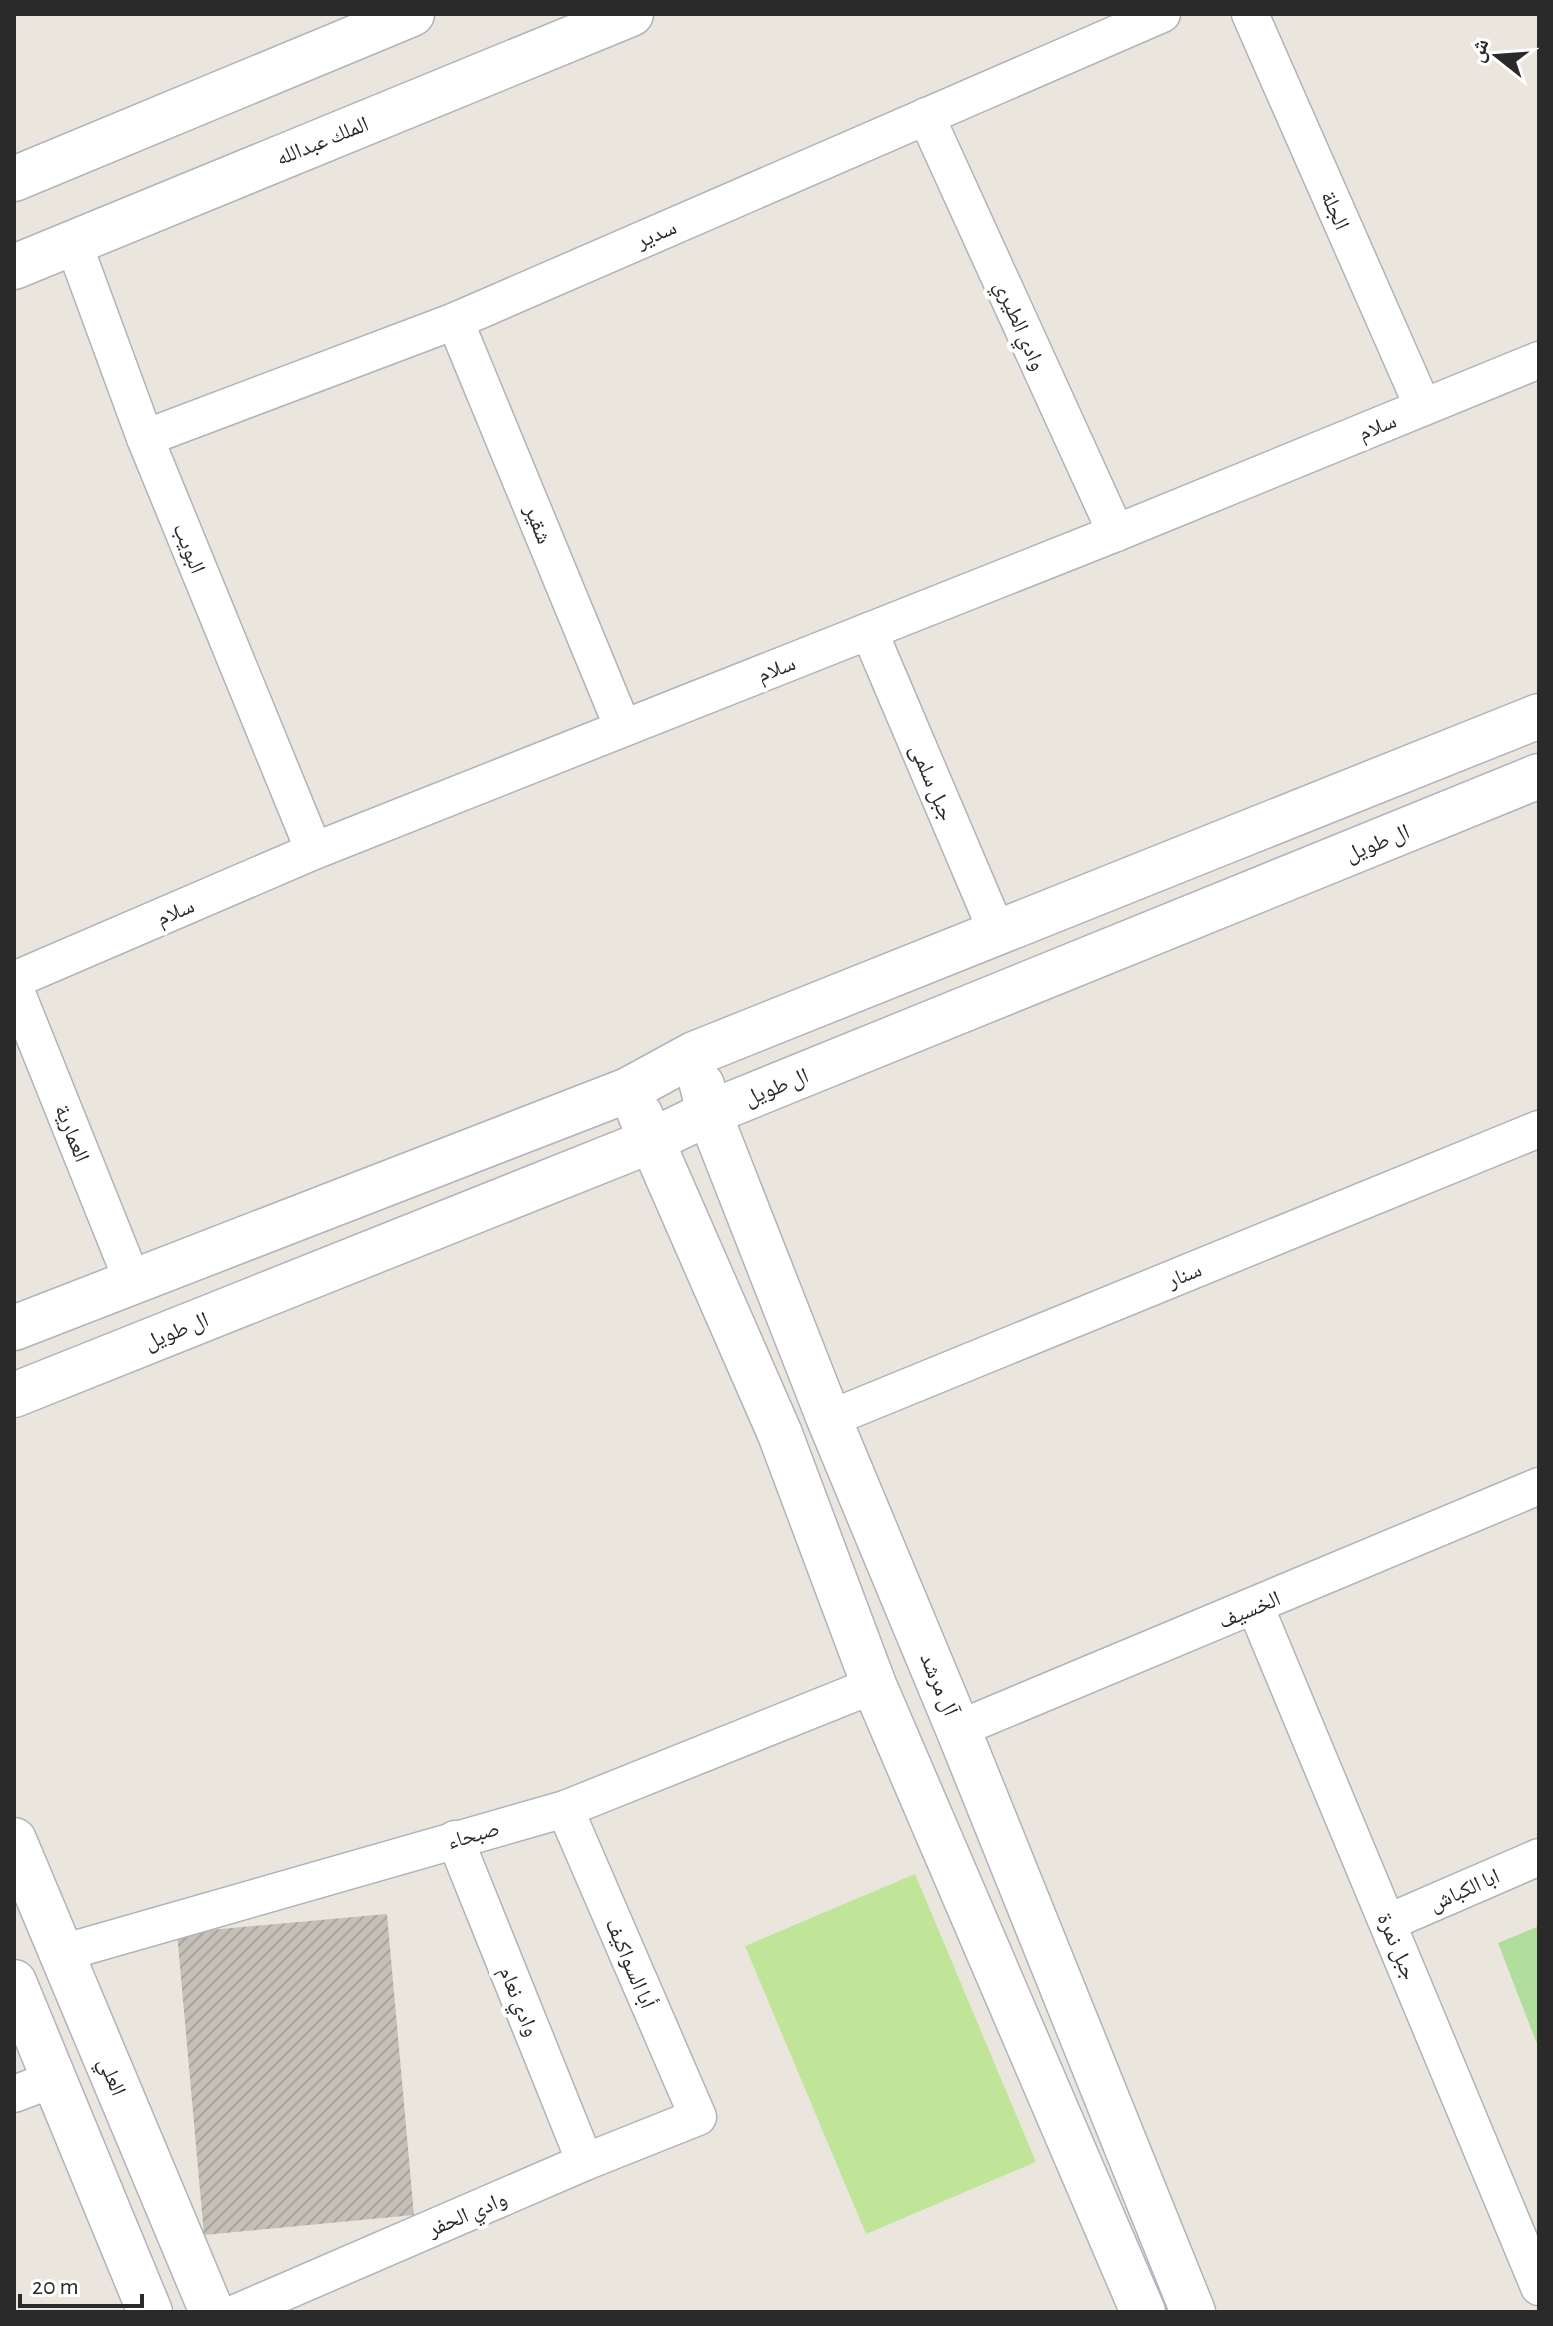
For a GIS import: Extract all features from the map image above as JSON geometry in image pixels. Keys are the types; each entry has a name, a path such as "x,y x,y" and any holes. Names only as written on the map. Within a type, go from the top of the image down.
{"street":[{"path":"14,179 412,14"},
{"name":"الملك عبدالله","path":"14,267 631,14"},
{"name":"سدير","path":"145,438 455,321 1162,14"},
{"name":"الجلة","path":"1250,14 1423,407"},
{"name":"وادي الطيري","path":"926,116 1116,533"},
{"name":"البويب","path":"73,242 145,438 314,851"},
{"name":"شقير","path":"455,321 623,728"},
{"name":"سلام","path":"14,980 314,851 1116,533 1539,360"},
{"name":"جبل سلمى","path":"869,631 997,932"},
{"path":"14,1328 628,1090 694,1054 1539,716"},
{"name":"ال طويل","path":"14,1395 653,1140 709,1113 1539,776"},
{"name":"العمارية","path":"14,986 132,1280"},
{"name":"آل مرشد","path":"694,1054 709,1113 829,1419 958,1729 1183,2309"},
{"path":"628,1090 653,1140 780,1434 874,1685 1143,2312"},
{"name":"سنار","path":"829,1419 1539,1129"},
{"name":"الخسيف","path":"958,1729 1539,1486"},
{"name":"جبل نمرة","path":"1255,1606 1539,2287"},
{"name":"صبحاء","path":"62,1953 565,1809 874,1685"},
{"name":"أبا السواكيف","path":"565,1809 698,2117"},
{"name":"وادي نعام","path":"455,1839 585,2162"},
{"name":"العلي","path":"14,1840 212,2312"},
{"name":"ابا الكباش","path":"1389,1922 1539,1857"},
{"path":"14,1982 150,2312"},
{"path":"14,2094 54,2079"},
{"name":"وادي الحفر","path":"238,2312 585,2162 698,2117"}],"green space":[{"path":"915,1874 1036,2162 866,2234 745,1946"},
{"path":"1539,1926 1539,2049 1498,1943"}],"building":[{"path":"387,1914 414,2215 204,2235 177,1933"}]}
